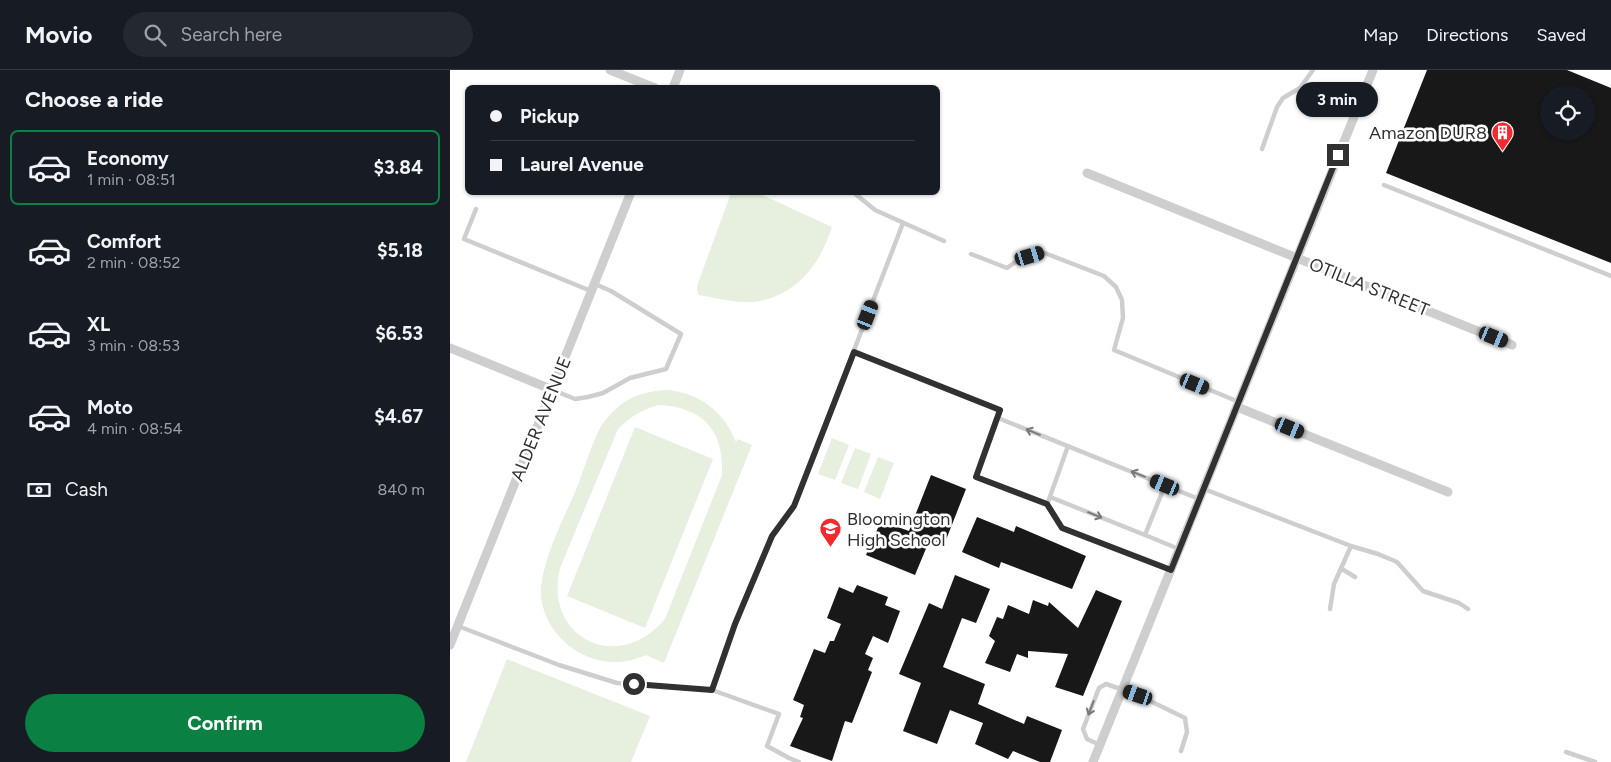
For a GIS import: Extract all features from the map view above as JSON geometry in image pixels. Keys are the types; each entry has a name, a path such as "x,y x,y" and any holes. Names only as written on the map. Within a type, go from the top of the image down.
{"street":[{"path":"610,70 648,85"},
{"path":"674,85 680,70"},
{"path":"1093,762 1238,405 1295,258 1373,70"},
{"name":"OTILLA STREET","path":"1087,174 1512,345"},
{"name":"ALDER AVENUE","path":"450,645 630,195"},
{"path":"450,348 553,390"},
{"path":"1238,405 1448,492"}],"lane":[{"path":"1262,149 1277,107 1283,98 1300,88 1313,70"},
{"path":"1384,185 1611,276"},
{"path":"857,195 875,210 944,242"},
{"path":"476,209 464,240 592,288 611,291 681,334 666,369 630,378 603,393 588,398 575,399 553,390"},
{"path":"712,690 735,624 772,536 794,506 903,223"},
{"path":"971,254 1007,268 1018,260 1042,252 1104,276 1116,286 1122,300 1123,318 1114,350 1238,405"},
{"path":"854,352 1000,410 976,477 1047,504 1062,528 1171,570"},
{"path":"998,418 1199,499"},
{"path":"1047,504 1068,446"},
{"path":"1145,535 1165,485"},
{"path":"1204,489 1397,562 1423,591 1468,609"},
{"path":"1050,496 1179,549"},
{"path":"1330,609 1334,584 1351,546"},
{"path":"1342,569 1355,577"},
{"path":"458,626 560,665 617,683 712,690 779,714 767,746 799,762"},
{"path":"1100,745 1087,739 1083,729 1099,688 1106,684 1138,695 1185,718 1187,732 1181,751"},
{"path":"1566,752 1595,762"}],"green space":[{"path":"730,195 762,195 832,227 827,241 813,266 793,287 781,294 752,302 725,300 698,295 697,286"},
{"path":"669,390 681,392 701,400 718,413 731,431 736,442 738,439 752,445 664,663 646,655 624,661 602,661 588,657 564,642 547,619 541,592 545,566 602,425 615,410 629,399 648,392","holes":["658,405 687,410 699,416 708,424 719,445 722,459 722,475 665,619 646,636 626,644 607,646 588,641 573,630 563,613 558,593 560,568 618,429 631,417 646,409"]},
{"path":"635,427 713,459 645,628 567,596"},
{"path":"832,438 849,445 835,480 818,474"},
{"path":"855,448 871,454 858,489 841,483"},
{"path":"878,457 894,463 880,499 864,492"},
{"path":"507,659 650,716 631,762 466,762"}],"building":[{"name":"Amazon DUR8","path":"1427,70 1567,70 1611,88 1611,263 1386,173"},
{"path":"931,475 966,489 944,545 930,539 915,575 866,555 881,521 909,531"},
{"path":"977,517 1014,532 1016,526 1086,556 1072,589 1001,562 999,568 962,552"},
{"path":"955,575 990,589 976,623 962,618 943,667 985,684 978,704 1024,724 1027,716 1062,730 1050,762 1040,762 1013,751 1008,759 975,744 983,723 950,710 937,744 903,731 921,683 899,674 929,603 942,609"},
{"path":"857,585 888,597 885,605 900,611 888,643 873,636 865,654 873,658 868,670 872,672 852,723 845,721 832,761 790,746 803,718 800,717 804,705 793,700 814,649 825,653 830,641 834,641 841,624 827,618 839,587 853,593"},
{"path":"1096,590 1122,601 1083,696 1055,687 1068,654 1028,651 1028,658 1017,654 1010,672 985,663 995,641 989,636 997,617 1003,619 1008,605 1029,614 1033,600 1048,606 1049,602 1078,628"}],"place":[{"name":"Amazon DUR8","path":"1503,152"},
{"name":"Bloomington High School","path":"831,548"}],"route":[{"path":"634,684 712,690 735,624 772,536 794,506 854,352 1000,410 976,477 1047,504 1062,528 1171,570 1338,155"}]}
